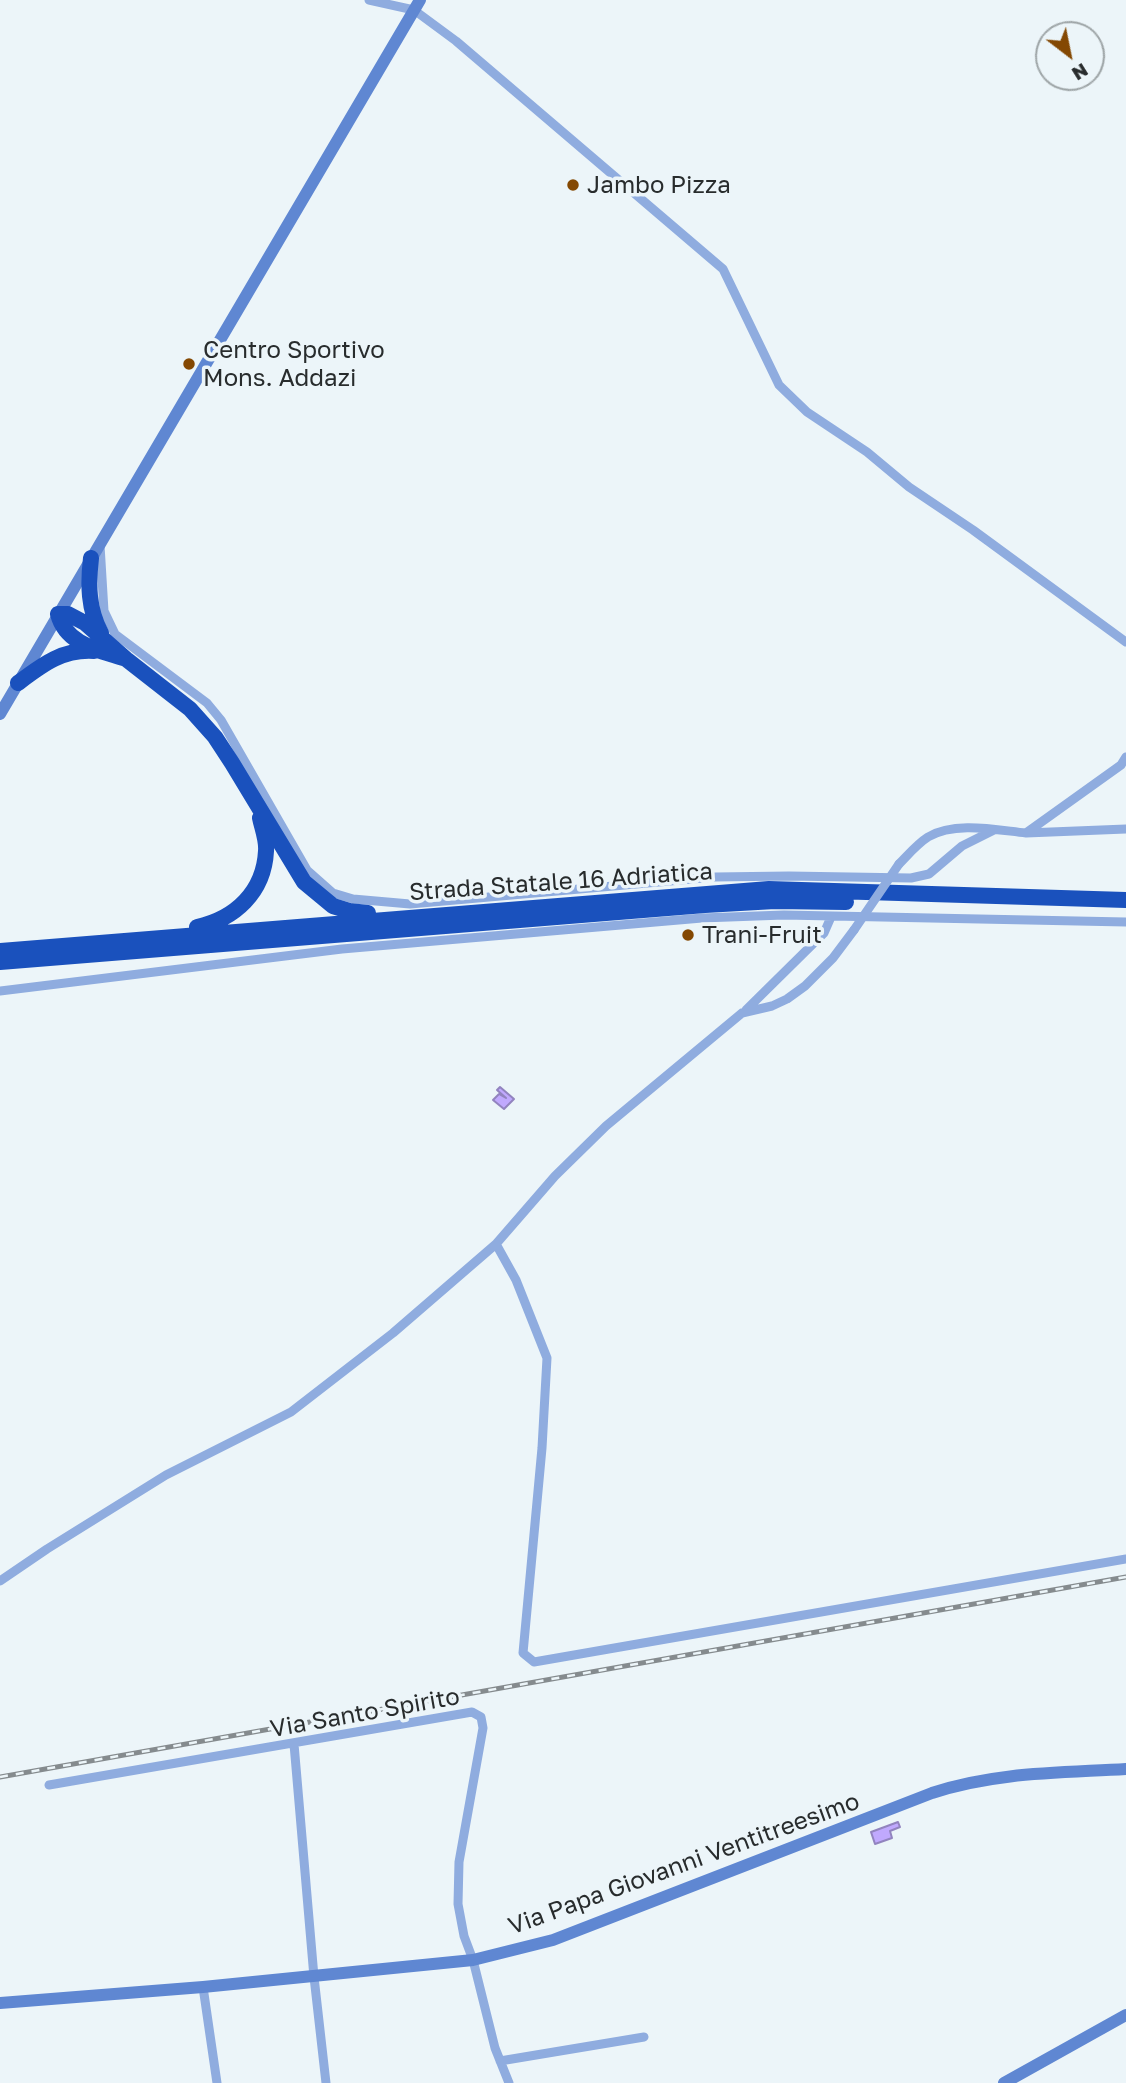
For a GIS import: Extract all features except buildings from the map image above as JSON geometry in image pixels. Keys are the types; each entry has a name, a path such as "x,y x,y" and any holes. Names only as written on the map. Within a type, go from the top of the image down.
{"highway":[{"path":"91,558 88,582 91,607 104,645"},
{"path":"58,614 68,635 77,641 104,645 190,709 215,737 304,882 333,905 349,911 429,915"},
{"path":"18,683 47,662 71,652 104,645"},
{"path":"71,946 116,935 194,928 231,915 246,902 257,885 264,866 267,849 258,805"},
{"name":"Strada Statale 16 Adriatica","path":"0,951 769,889 1126,900"},
{"name":"Strada Statale 16 Adriatica","path":"0,962 764,902 915,902 1126,908"}],"street":[{"path":"369,0 417,5 723,269 779,385 807,412 867,452 909,487 973,530 1126,642"},
{"path":"0,714 417,5"},
{"path":"100,543 104,611 115,634 207,703 221,720 307,870 333,893 353,899 410,904 715,877 912,878 929,874 962,846 994,830"},
{"path":"1026,833 1121,765 1126,757"},
{"path":"742,1013 772,1006 788,999 805,986 833,958 899,864 929,836 947,830 1026,833 1126,829"},
{"path":"0,991 178,967 342,949 702,918 784,915 1126,922"},
{"path":"0,1581 57,1542 166,1475 291,1412 393,1332 496,1244 555,1175 606,1126 742,1013 824,933 831,916"},
{"path":"496,1244 516,1280 547,1358 542,1448 523,1653 534,1662 1126,1559"},
{"name":"Via Santo Spirito","path":"49,1786 472,1712 481,1717 483,1728 458,1862 458,1904 464,1936 500,2061 509,2083"},
{"path":"294,1744 326,2083"},
{"name":"Via Papa Giovanni Ventitreesimo","path":"0,2003 203,1987 473,1960 553,1940 932,1793 967,1782 1000,1776 1126,1769"},
{"path":"203,1987 217,2083"},
{"path":"1004,2083 1126,2015"},
{"path":"500,2061 644,2037"}],"shaded area":[{"path":"500,1087 514,1099 504,1109 493,1100 499,1094 506,1098 497,1090"},
{"path":"898,1822 900,1827 890,1831 892,1838 875,1844 871,1832"}],"railway":[{"path":"0,1777 1126,1577"}],"place":[{"name":"Jambo Pizza","path":"573,185"},
{"name":"Centro Sportivo Mons. Addazi","path":"189,364"},
{"name":"Trani-Fruit","path":"688,935"}]}
